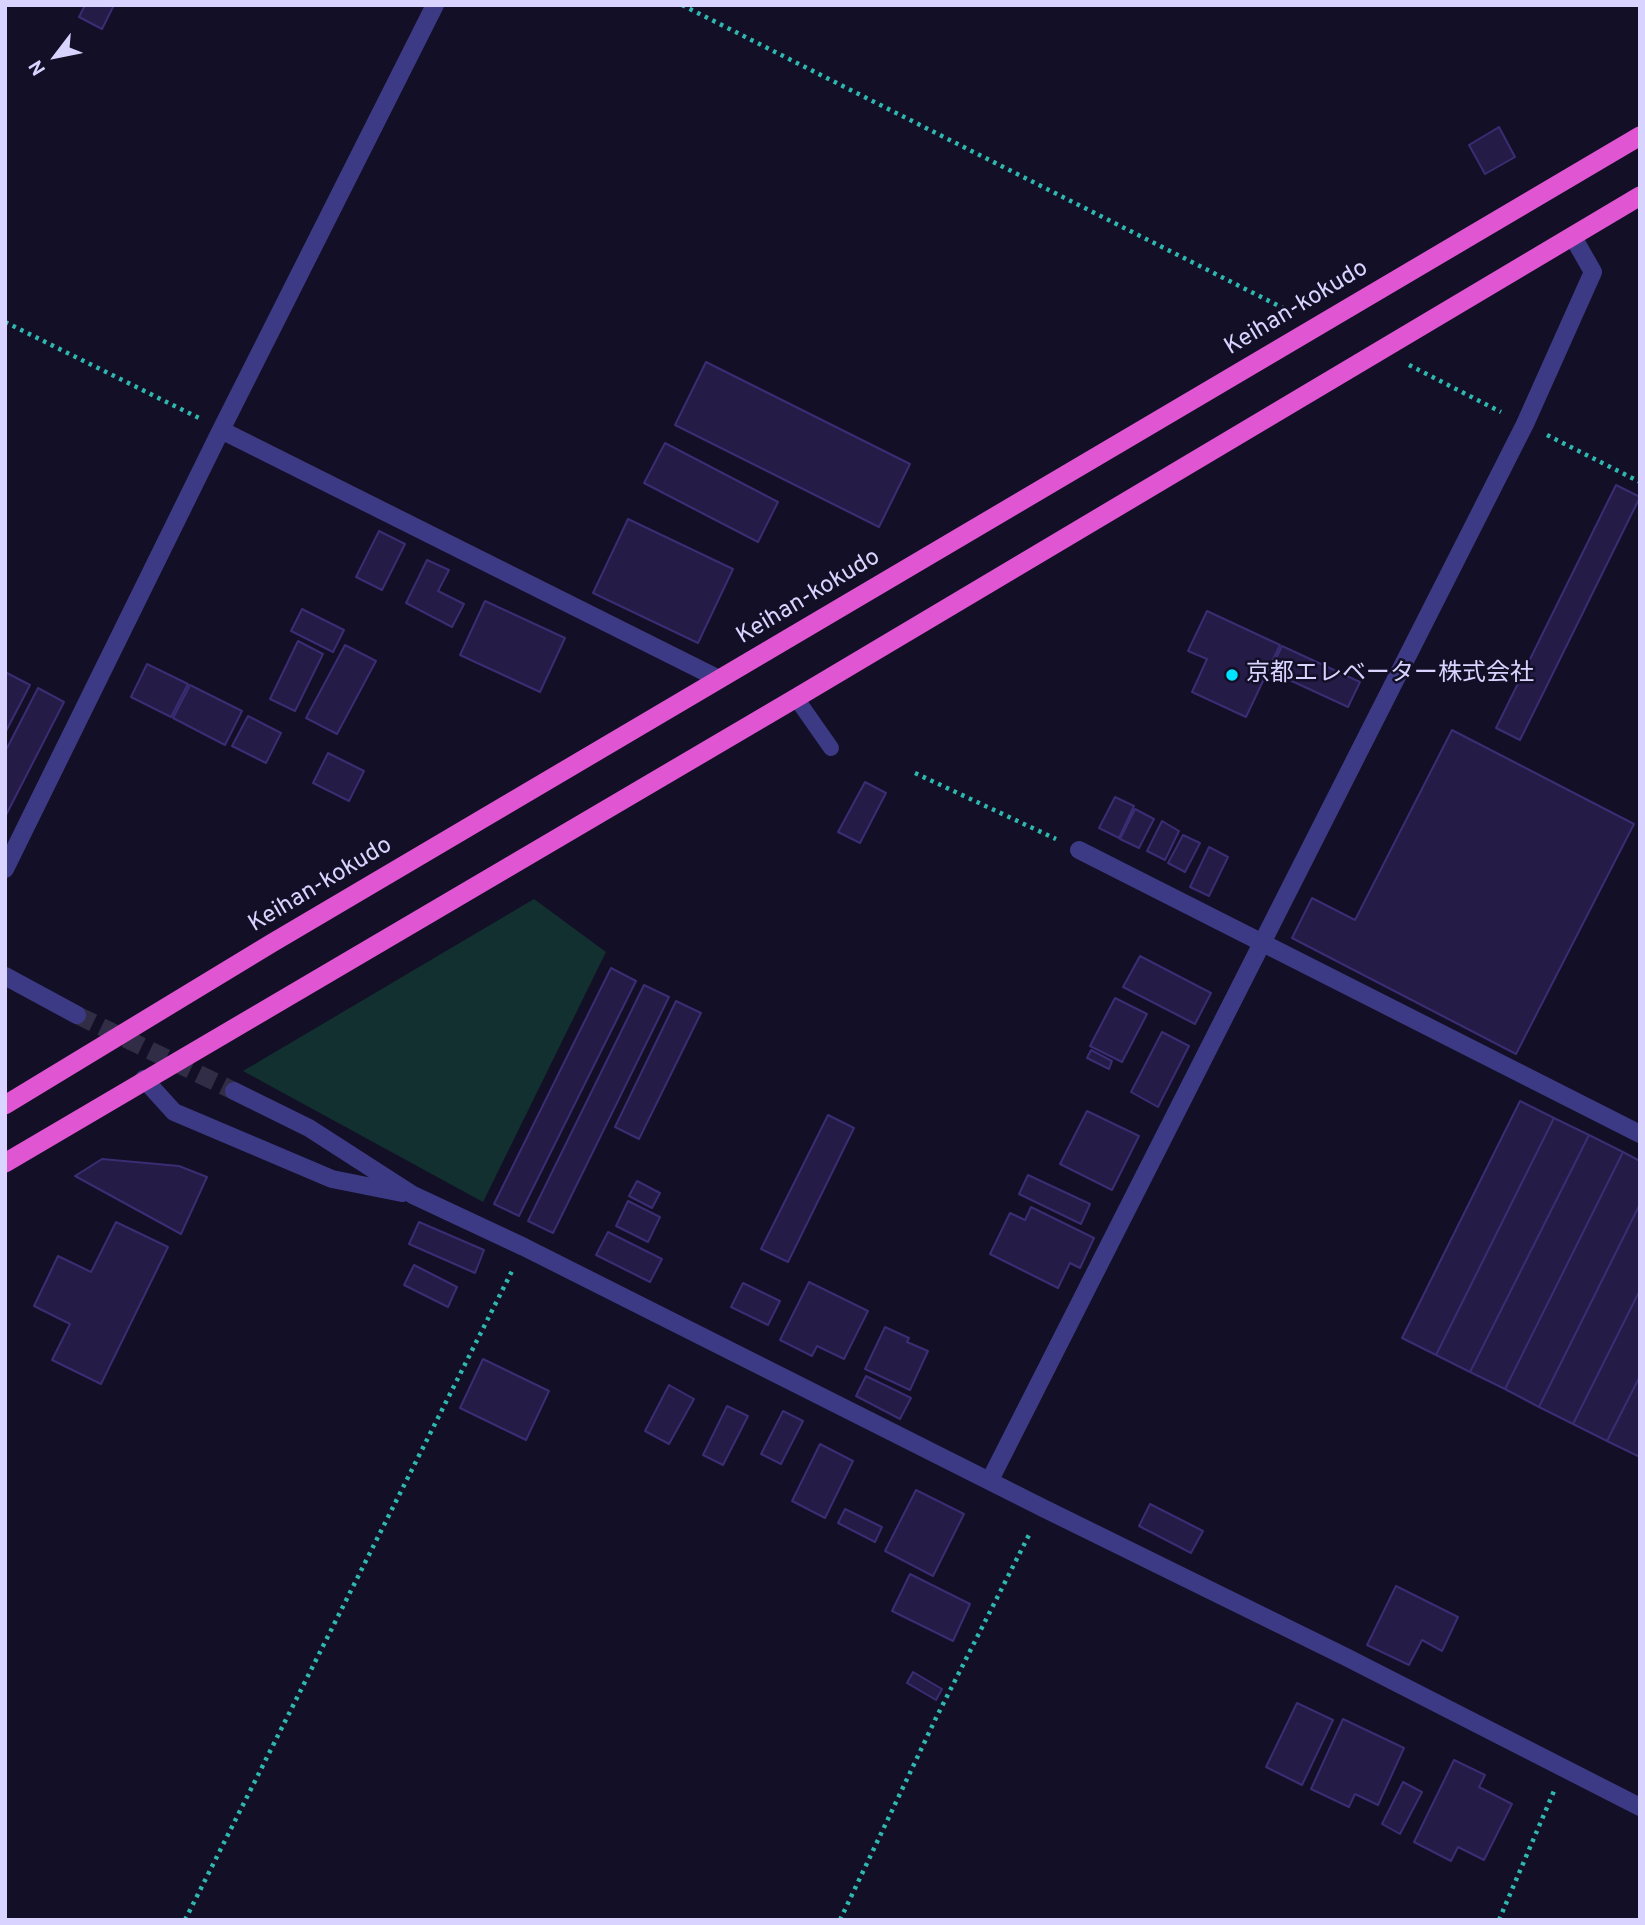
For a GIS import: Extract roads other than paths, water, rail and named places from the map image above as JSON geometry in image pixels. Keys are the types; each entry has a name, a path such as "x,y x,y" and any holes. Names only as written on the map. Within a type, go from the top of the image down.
{"highway":[{"name":"Keihan-kokudo","path":"5,1105 284,936 1640,136"},
{"path":"5,1163 796,698 1640,196"}],"street":[{"path":"5,869 221,430 435,5"},
{"path":"990,1480 1525,424 1593,272 1573,237"},
{"path":"221,430 719,680"},
{"path":"1079,850 1640,1134"},
{"path":"5,976 77,1015"},
{"path":"144,1079 174,1112 332,1180 413,1195"},
{"path":"234,1091 309,1128 413,1195 524,1247 1346,1657 1640,1807"}],"lane":[{"path":"796,698 831,748"}],"tunnel":[{"path":"77,1015 234,1091"}],"place":[{"name":"京都エレベーター株式会社","path":"1232,675"}]}
